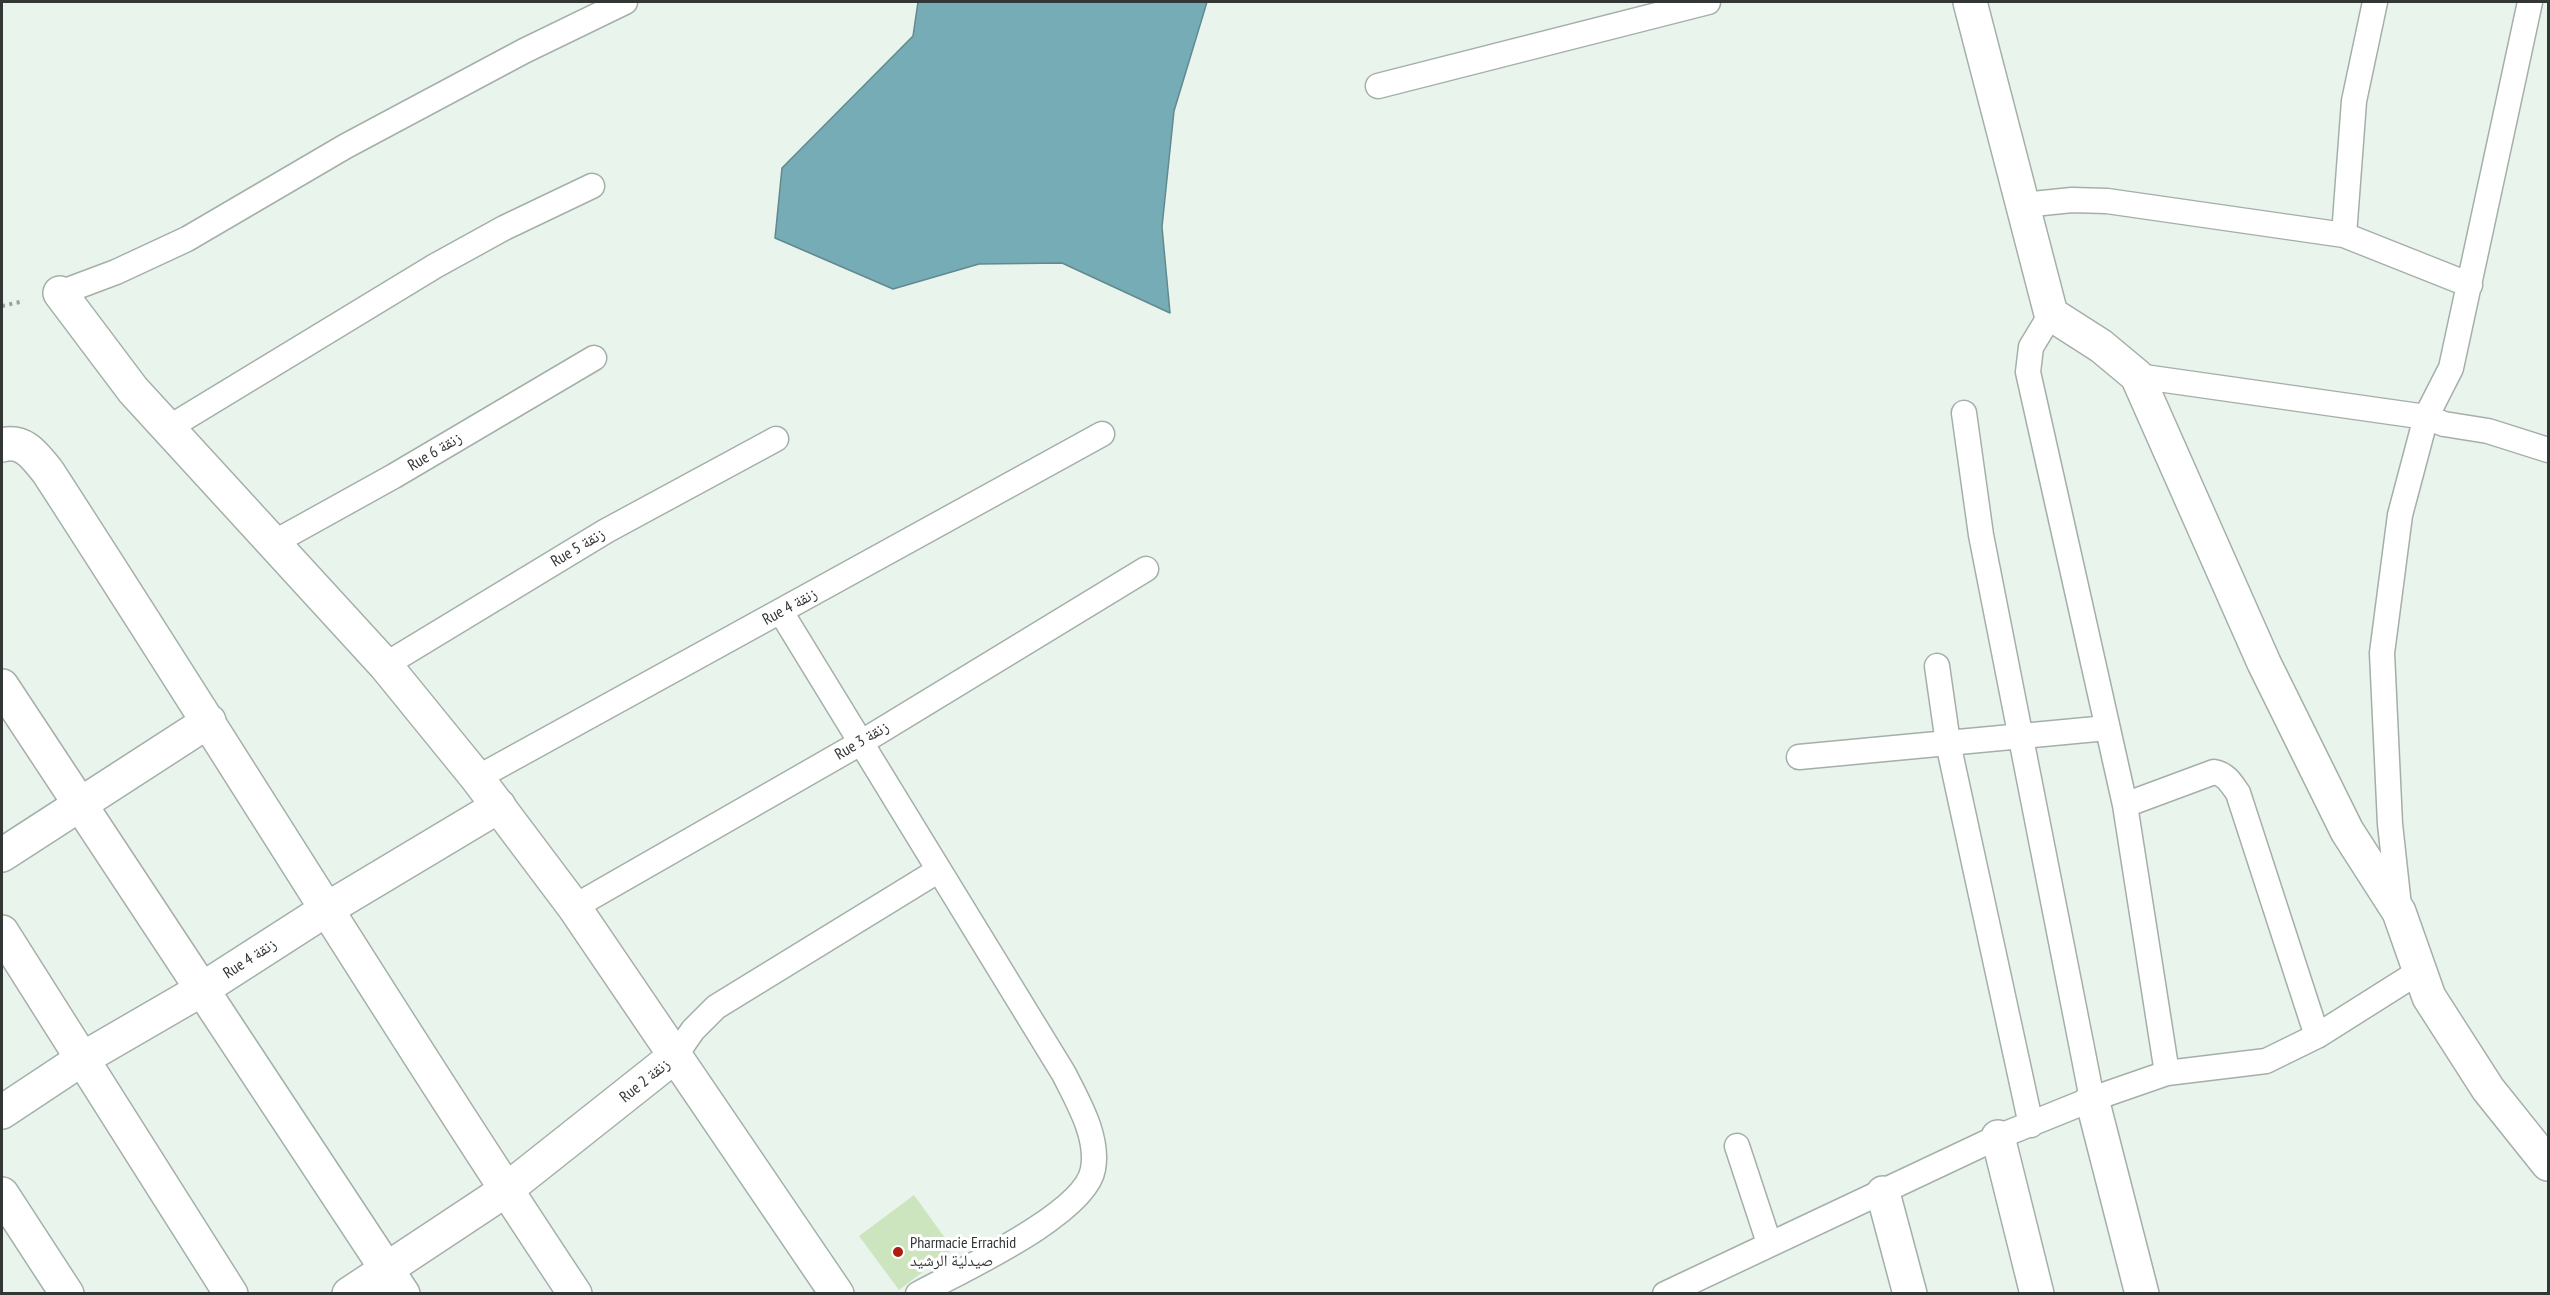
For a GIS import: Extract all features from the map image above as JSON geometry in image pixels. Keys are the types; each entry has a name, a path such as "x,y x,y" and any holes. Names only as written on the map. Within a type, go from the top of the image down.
{"street":[{"path":"1970,2 2051,314 2101,346 2137,376 2264,663 2347,831 2399,912 2429,997 2488,1089 2548,1164"},
{"path":"60,293 133,390 170,427 385,665 499,806 574,907 837,1293"},
{"path":"2,444 15,443 25,447 48,472 209,721 506,1190 575,1293"},
{"path":"2,687 395,1282"},
{"path":"2,855 80,802 209,721"},
{"name":"Rue 4 زنقة","path":"2,1112 82,1059 201,990 327,909 499,806"},
{"path":"2,932 231,1293"},
{"name":"Rue 2 زنقة","path":"349,1293 395,1282 506,1190 675,1056"},
{"path":"2091,1099 2142,1293"},
{"path":"1998,1137 2037,1293"},
{"path":"1883,1192 1910,1293"},
{"path":"2,1194 67,1293"}],"lane":[{"path":"60,293 117,272 187,239 356,140 524,51 625,2"},
{"path":"1378,86 1708,2"},
{"path":"2344,235 2354,101 2375,2"},
{"path":"2399,912 2390,824 2382,653 2400,515 2426,417 2451,368 2530,2"},
{"path":"170,427 435,266 504,228 592,186"},
{"path":"2023,205 2072,200 2107,201 2344,235 2469,285"},
{"path":"2051,314 2031,347 2028,372 2125,805 2167,1073"},
{"name":"Rue 6 زنقة","path":"275,542 394,476 594,358"},
{"path":"2137,376 2426,417 2444,424 2488,431 2548,450"},
{"path":"1964,413 1978,522 2091,1099"},
{"name":"Rue 4 زنقة","path":"477,778 1102,434"},
{"name":"Rue 5 زنقة","path":"385,665 606,531 776,439"},
{"name":"Rue 3 زنقة","path":"574,907 862,742 1146,569"},
{"path":"781,612 1064,1074 1084,1115 1093,1149 1094,1169 1088,1185 1076,1198 1016,1241 918,1293"},
{"path":"1937,666 1948,743 2031,1125"},
{"path":"1799,757 2021,734 2108,728"},
{"path":"2125,805 2214,772 2222,774 2229,780 2238,793 2317,1036"},
{"name":"Rue 2 زنقة","path":"675,1056 693,1030 716,1007 939,870"},
{"path":"1665,1293 1998,1137 2091,1099 2167,1073 2266,1061 2317,1036 2420,970"},
{"path":"1737,1146 1769,1244"}],"water":[{"path":"918,2 1207,2 1174,111 1162,227 1170,313 1062,263 979,264 893,289 775,238 782,168 913,36"}],"building":[{"path":"914,1195 953,1249 899,1290 859,1236"}],"place":[{"name":"Pharmacie Errachid صيدلية الرشيد","path":"898,1252"}]}
